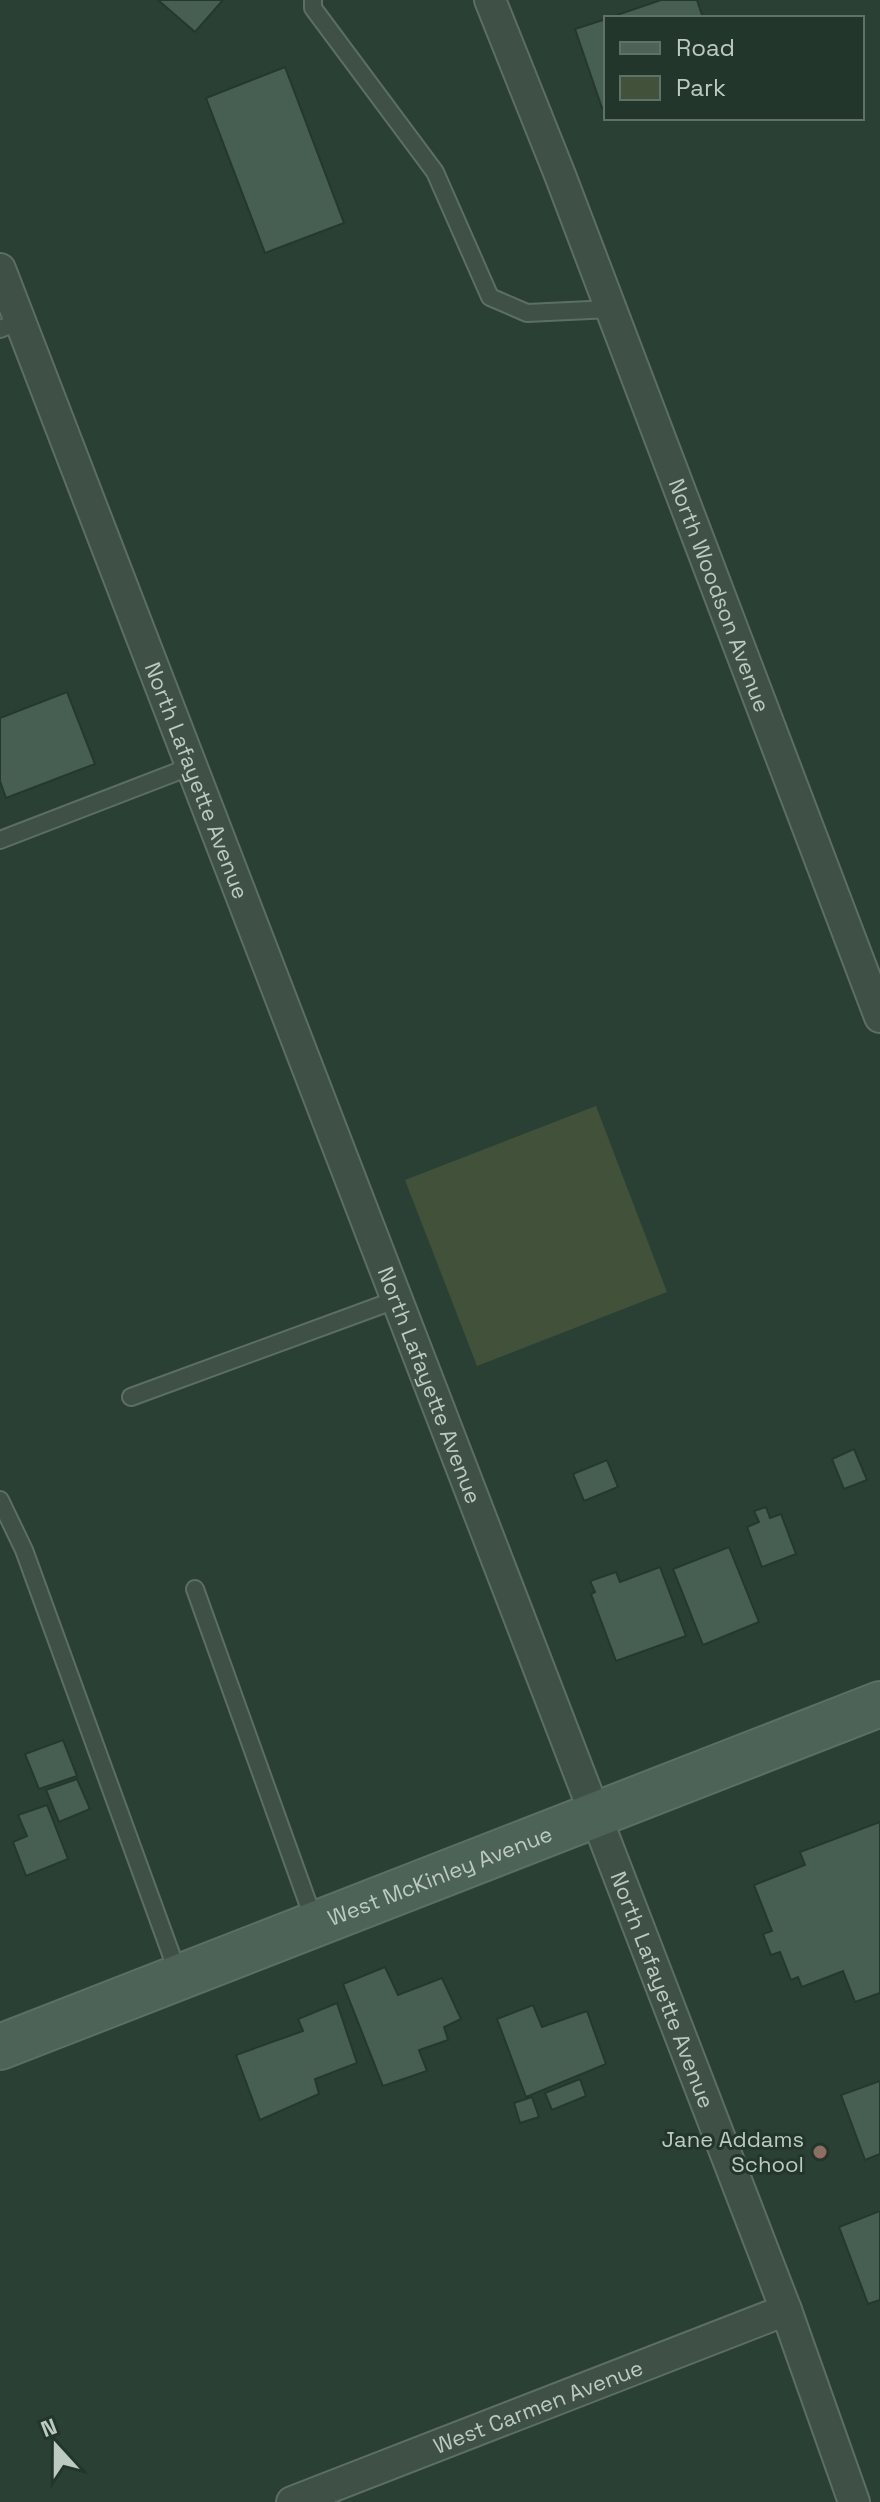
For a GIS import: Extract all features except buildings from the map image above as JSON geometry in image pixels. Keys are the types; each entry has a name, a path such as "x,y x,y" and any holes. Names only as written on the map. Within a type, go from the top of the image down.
{"main road":[{"name":"West McKinley Avenue","path":"0,2047 880,1704"}],"street":[{"name":"North Woodson Avenue","path":"490,0 560,175 880,1017"},
{"name":"North Lafayette Avenue","path":"0,269 10,325 192,766 786,2310 854,2502"},
{"name":"West Carmen Avenue","path":"292,2502 786,2310"}],"lane":[{"path":"313,0 313,8 435,172 490,297 527,313 611,309"},
{"path":"0,840 192,766"},
{"path":"131,1397 398,1299"},
{"path":"0,1500 24,1550 179,1978"},
{"path":"195,1589 315,1925"}],"green space":[{"path":"596,1106 667,1292 477,1366 405,1180"}],"place":[{"name":"Jane Addams School","path":"820,2152"}]}
